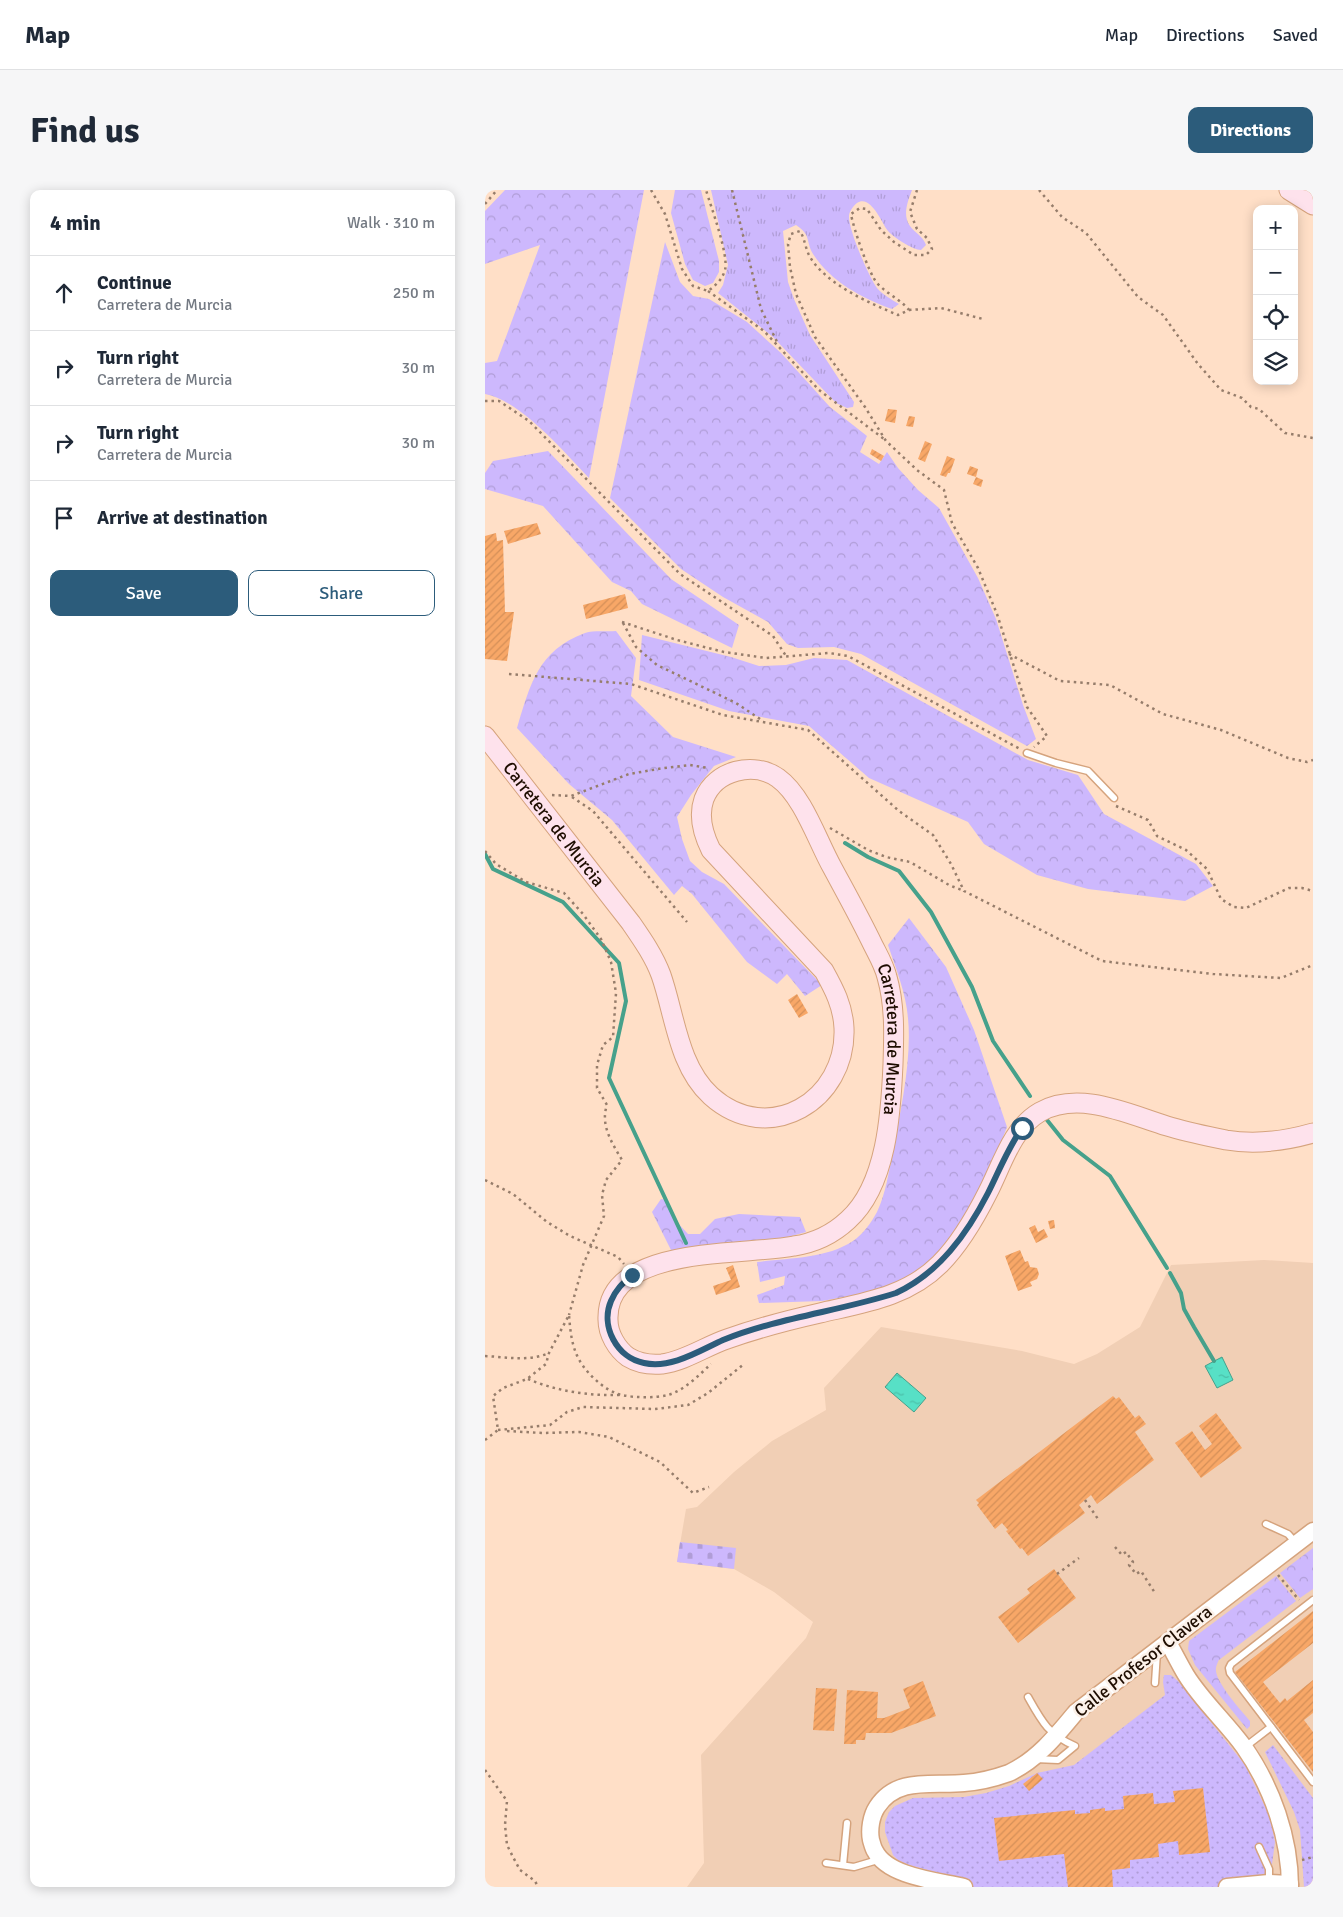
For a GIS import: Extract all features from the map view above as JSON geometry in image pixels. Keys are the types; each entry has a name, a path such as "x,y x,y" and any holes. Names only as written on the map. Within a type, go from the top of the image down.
{"main road":[{"path":"1289,190 1313,204"},
{"name":"Carretera de Murcia","path":"485,736 631,923 646,945 660,975 685,1056 696,1078 711,1096 729,1108 745,1115 776,1118 801,1108 814,1099 825,1088 839,1060 844,1028 836,993 824,971 711,850 702,826 703,800 722,778 739,770 759,770 773,775 787,786 805,814 885,970 892,996 894,1042 887,1128 880,1166 864,1201 850,1219 815,1241 792,1247 680,1258 654,1265 632,1275 617,1288 610,1302 607,1322 612,1340 627,1356 643,1363 662,1364 688,1356 725,1340 779,1323 877,1299 914,1285 943,1260 966,1229 1022,1128 1031,1118 1054,1105 1077,1103 1103,1106 1173,1128 1229,1140 1277,1141 1313,1133"}],"street":[{"name":"Calle Profesor Clavera","path":"882,1859 875,1852 871,1836 871,1823 874,1811 883,1798 895,1789 910,1784 980,1781 1009,1772 1031,1759 1056,1736 1076,1712 1313,1531"},
{"path":"1163,1645 1244,1747 1259,1773 1282,1826 1290,1885 1269,1883 1227,1887"},
{"path":"882,1859 887,1864 929,1883 960,1886"}],"lane":[{"path":"1027,753 1088,771 1114,798"},
{"path":"1266,1524 1288,1534 1297,1544"},
{"path":"1313,1600 1231,1664 1229,1668 1230,1673 1313,1782"},
{"path":"1155,1683 1163,1645"},
{"path":"1028,1697 1038,1715 1056,1736 1075,1746 1058,1760 1031,1759"},
{"path":"1244,1747 1271,1727"},
{"path":"843,1865 847,1823"},
{"path":"1259,1848 1269,1869 1269,1883"},
{"path":"826,1863 854,1867 882,1859"}],"path":[{"path":"485,204 497,190"},
{"path":"651,190 665,214 682,269 693,286 708,291 764,331 819,390 886,441 917,470 944,490 952,523 978,568 997,614 1027,707 1047,736 1027,753 848,656 829,653 766,658 724,652 677,640 622,622 636,647 657,665 736,703 765,722"},
{"path":"706,190 723,248 725,269 718,284 708,291"},
{"path":"732,190 761,310 779,348"},
{"path":"909,310 902,302 875,281 853,227 851,214 859,208 867,208 881,230 894,242 914,255 926,255 932,249 927,238 917,229 910,212 917,190"},
{"path":"1039,190 1062,216 1086,234 1138,297 1163,315 1198,364 1221,390 1242,398 1251,407 1259,408 1285,433 1313,438"},
{"path":"886,441 865,407 815,337 796,294 787,244 791,234 799,231 805,238 810,256 827,276 848,292 898,315 909,310 941,308 983,319"},
{"path":"485,401 499,400 529,421 680,574 773,636 786,656"},
{"path":"1009,654 1060,681 1110,685 1163,714 1221,730 1288,758 1307,762 1313,760"},
{"path":"509,674 631,684 723,715 808,730 899,811 933,835 951,864 964,891"},
{"path":"537,802 549,795 571,796 629,774 664,768 690,765 709,768 722,778"},
{"path":"571,796 593,811 687,922"},
{"path":"1114,798 1116,806 1148,820 1157,836 1186,850 1207,869 1221,899 1234,906 1246,908 1289,888 1302,888 1313,891"},
{"path":"830,827 868,850 885,857 910,862 949,885 1102,962 1213,974 1281,978 1313,965"},
{"path":"485,851 496,864 526,882 564,893 583,914 601,939 611,962 617,993 613,1037 603,1045 597,1065 597,1088 607,1105 604,1113 606,1129 621,1160 606,1180 602,1195 604,1216 583,1265 569,1315 549,1353 546,1364 527,1379 503,1388 493,1396 498,1430"},
{"path":"485,1180 513,1194 547,1222 570,1236 618,1257 632,1275"},
{"path":"569,1315 576,1353 581,1361 598,1382 621,1395"},
{"path":"485,1356 515,1359 542,1356 549,1353"},
{"path":"527,1379 545,1386 605,1396 651,1397 669,1395 689,1384 716,1358"},
{"path":"485,1440 498,1430 550,1425 567,1412 583,1407 655,1409 688,1405 708,1393 744,1364"},
{"path":"498,1430 542,1433 579,1432 609,1437 660,1462 693,1493 709,1487"},
{"path":"1085,1500 1098,1519"},
{"path":"1115,1547 1122,1555 1126,1552 1133,1562 1129,1565 1137,1574 1141,1571 1155,1593"},
{"path":"1057,1574 1079,1558"},
{"path":"1276,1573 1305,1607"},
{"path":"485,1770 507,1801 505,1825 507,1845 520,1870 535,1881 538,1887"},
{"path":"1300,1861 1313,1857"}],"shaded area":[{"path":"1264,1260 1313,1263 1313,1887 687,1887 704,1863 701,1755 806,1638 813,1622 774,1592 734,1569 677,1562 686,1509 697,1507 734,1472 772,1441 826,1410 824,1388 881,1327 1022,1351 1074,1364 1097,1354 1140,1327 1171,1265"}],"green space":[{"path":"505,190 644,190 589,478 555,442 527,417 499,398 485,394 485,363 497,361 540,245 485,264 485,211"},
{"path":"675,190 701,190 719,261 719,272 713,283 705,286 693,280 685,264 671,213"},
{"path":"711,190 912,190 906,217 910,226 925,242 926,245 921,250 908,246 891,234 876,211 867,203 862,201 857,203 849,214 855,242 873,282 882,293 899,304 892,309 870,300 838,281 820,264 813,254 806,235 796,225 783,231 788,282 794,299 810,335 854,402 853,407 847,408 836,403 773,337 718,293 723,285 728,265"},
{"path":"665,242 680,282 693,296 709,299 747,322 781,353 830,407 867,436 860,452 879,464 887,452 898,468 918,490 939,508 978,578 996,619 1023,705 1036,739 1027,746 861,654 834,647 798,648 787,644 768,622 723,597 681,569 610,498"},
{"path":"548,451 671,579 739,625 732,648 642,604 631,591 612,582 543,506 485,489 485,473 493,461"},
{"path":"616,631 636,658 631,696 673,737 736,757 714,766 691,795 677,817 682,839 690,861 702,872 724,884 822,985 805,996 787,974 777,984 747,962 692,894 682,886 674,895 612,820 569,784 517,728 538,671 556,649 569,640 585,633"},
{"path":"642,635 731,657 759,666 786,665 814,658 847,660 1028,760 1078,775 1104,814 1196,864 1213,886 1185,901 1088,889 1037,875 984,844 968,822 869,778 809,726 729,711 639,680"},
{"path":"909,918 946,967 974,1030 1007,1127 992,1165 967,1215 931,1261 916,1275 872,1292 822,1301 759,1303 757,1295 784,1285 785,1276 760,1282 757,1262 806,1257 842,1247 853,1241 863,1232 875,1216 880,1205 887,1182 905,1084 909,1034 905,999 888,945"},
{"path":"661,1199 666,1200 675,1220 688,1234 700,1234 715,1219 739,1214 800,1217 806,1232 788,1237 672,1252 652,1212"},
{"path":"680,1542 736,1548 734,1569 677,1562"},
{"path":"1313,1548 1313,1589 1300,1598 1280,1573"},
{"path":"1276,1576 1296,1601 1219,1660 1216,1667 1219,1680 1224,1688 1250,1721 1250,1726 1247,1729 1195,1665 1188,1649 1189,1641"},
{"path":"1164,1675 1171,1675 1178,1681 1245,1765 1270,1817 1275,1842 1269,1887 963,1887 958,1878 909,1865 898,1860 893,1855 885,1832 885,1822 889,1812 895,1806 913,1798 964,1797 986,1793 1009,1786 1037,1773 1074,1765 1165,1695"},
{"path":"1273,1745 1313,1798 1313,1887 1304,1887 1300,1830 1294,1812 1265,1752"}],"water":[{"path":"1222,1357 1233,1380 1217,1388 1205,1366"},
{"path":"897,1373 926,1398 914,1412 885,1387"}],"building":[{"path":"888,409 897,410 895,423 885,421"},
{"path":"909,416 915,417 913,427 906,426"},
{"path":"925,441 932,444 925,462 918,459"},
{"path":"872,449 884,456 881,461 870,454"},
{"path":"947,456 955,459 950,473 946,477 940,475"},
{"path":"970,466 978,469 976,477 967,474"},
{"path":"976,477 983,480 981,487 973,484"},
{"path":"537,523 541,534 508,544 504,531"},
{"path":"496,533 497,541 503,540 505,612 514,612 507,661 485,659 485,536"},
{"path":"625,594 628,608 586,619 583,605"},
{"path":"797,994 808,1013 799,1018 788,1000"},
{"path":"1054,1220 1055,1228 1050,1229 1048,1221"},
{"path":"1035,1225 1038,1232 1044,1229 1048,1237 1036,1243 1029,1228"},
{"path":"1020,1250 1025,1262 1028,1261 1030,1267 1037,1268 1039,1274 1037,1279 1030,1282 1032,1286 1018,1291 1005,1256"},
{"path":"733,1265 740,1287 716,1295 713,1286 731,1280 726,1268"},
{"path":"1113,1396 1116,1399 1119,1397 1135,1418 1139,1415 1146,1424 1135,1432 1154,1460 1097,1504 1091,1495 1079,1505 1085,1513 1028,1556 1022,1548 1020,1549 1002,1523 995,1529 977,1505 979,1503 976,1500"},
{"path":"1216,1413 1242,1448 1201,1478 1175,1443 1192,1431 1205,1450 1212,1444 1199,1426"},
{"path":"1054,1569 1076,1598 1018,1643 998,1617 1030,1593 1027,1589"},
{"path":"1313,1611 1313,1643 1263,1682 1280,1703 1285,1698 1287,1701 1313,1680 1313,1713 1304,1720 1313,1732 1313,1772 1235,1672"},
{"path":"923,1681 936,1716 891,1733 866,1733 865,1740 856,1740 856,1744 844,1744 847,1690 878,1692 877,1718 884,1718 910,1708 903,1689"},
{"path":"816,1688 837,1689 834,1731 813,1730"},
{"path":"1037,1773 1043,1779 1029,1791 1023,1784"},
{"path":"1203,1788 1210,1852 1179,1855 1178,1841 1158,1844 1159,1857 1130,1860 1130,1868 1112,1870 1113,1887 1068,1887 1064,1854 999,1861 994,1818 1075,1810 1075,1814 1090,1813 1090,1810 1105,1808 1105,1811 1124,1809 1123,1796 1153,1793 1154,1804 1175,1802 1173,1791"}],"waterway":[{"path":"845,843 868,857 899,871 931,912 972,987 993,1041 1030,1096"},
{"path":"485,854 493,869 563,902 619,963 626,1001 609,1078 686,1243"},
{"path":"1047,1120 1063,1140 1110,1176 1167,1268"},
{"path":"1170,1273 1181,1293 1184,1309 1214,1361"}],"route":[{"path":"632,1275 617,1288 610,1302 607,1322 612,1340 627,1356 643,1363 662,1364 688,1356 725,1340 779,1323 896,1293 914,1285 943,1260 966,1229 987,1194 1012,1143 1022,1128"}]}
